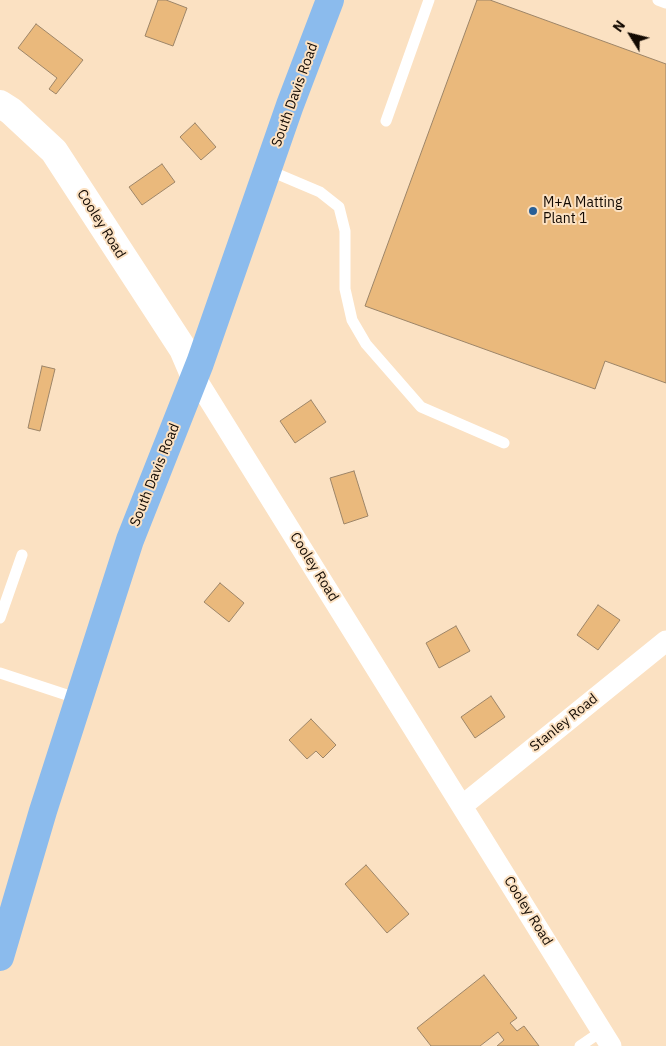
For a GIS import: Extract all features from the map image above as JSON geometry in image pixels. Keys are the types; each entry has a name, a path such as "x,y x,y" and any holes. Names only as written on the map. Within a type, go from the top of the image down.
{"main road":[{"name":"South Davis Road","path":"2,944 130,540 195,377 330,0"}],"street":[{"name":"Cooley Road","path":"0,104 11,111 54,151 184,349 195,377 606,1038"},
{"name":"Stanley Road","path":"462,806 666,641"}],"lane":[{"path":"386,122 429,0"},
{"path":"658,0 666,3"},
{"path":"268,170 320,192 339,207 345,231 345,289 352,320 366,344 421,407 504,443"},
{"path":"0,618 22,555"},
{"path":"0,673 79,699"},
{"path":"580,1046 606,1038"}],"building":[{"path":"158,0 166,0 187,8 173,46 145,36"},
{"name":"M+A Matting Plant 1","path":"477,0 490,0 666,64 666,383 605,361 595,389 365,306"},
{"path":"36,24 83,60 56,94 49,89 57,78 18,48"},
{"path":"195,123 216,147 201,160 180,137"},
{"path":"162,164 175,182 142,205 129,187"},
{"path":"42,366 55,369 40,431 28,428"},
{"path":"311,400 326,422 295,443 280,421"},
{"path":"354,471 368,516 344,524 330,478"},
{"path":"220,583 244,603 229,622 204,602"},
{"path":"598,605 620,620 598,650 577,635"},
{"path":"456,626 470,651 439,668 426,643"},
{"path":"491,696 505,717 475,738 461,717"},
{"path":"311,719 336,745 323,758 316,751 307,759 289,740"},
{"path":"366,865 409,914 387,933 345,884"},
{"path":"484,975 517,1018 510,1023 517,1031 524,1026 539,1046 497,1046 504,1040 498,1032 480,1046 431,1046 417,1028"}],"place":[{"name":"M+A Matting Plant 1","path":"533,211"}]}
